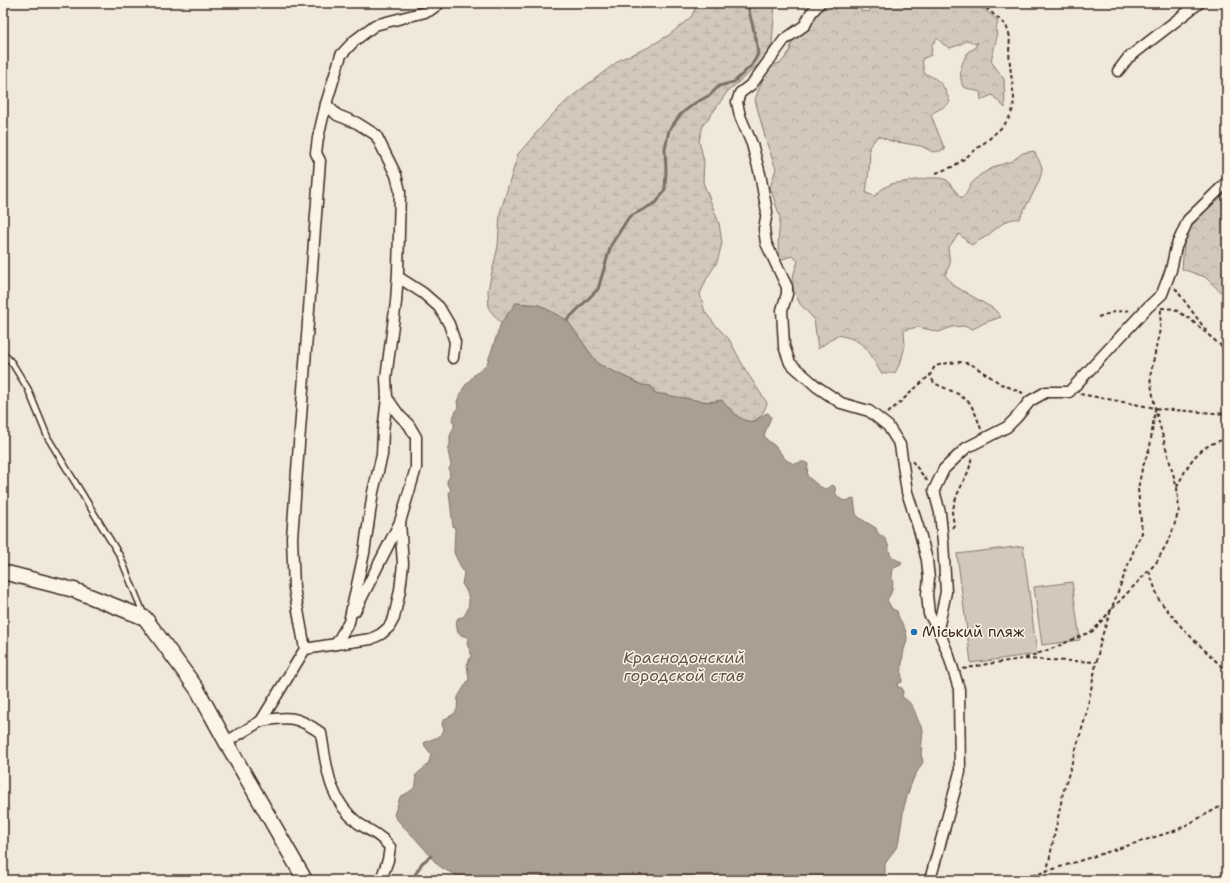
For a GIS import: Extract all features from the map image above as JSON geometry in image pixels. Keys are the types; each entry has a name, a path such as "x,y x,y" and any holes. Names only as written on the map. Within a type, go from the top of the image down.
{"main road":[{"path":"3,572 74,590 145,618 197,689 305,880"}],"street":[{"path":"261,721 305,649 294,588 292,538 320,161 316,153 326,104 341,55 354,41 375,25 429,10 440,3"},
{"path":"820,3 811,13 805,25 784,40 752,84 740,93 737,102 740,116 752,144 760,174 767,212 764,229 766,243 787,287 787,294 782,310 784,346 790,363 816,386 841,403 869,411 888,426 900,445 907,492 927,560 929,579 927,594 929,614 938,629 949,656 959,689 960,772 930,880"},
{"path":"1118,71 1128,58 1199,3"},
{"path":"326,104 337,115 376,135 396,175 400,191 398,277 386,378 387,398 382,432 382,455 364,553 349,622"},
{"path":"938,629 946,592 940,513 934,490 944,469 966,448 1007,427 1030,401 1046,392 1069,392 1147,308 1162,294 1171,270 1176,246 1188,220 1227,182"},
{"path":"398,277 423,293 439,307 449,324 454,342 452,358"},
{"path":"336,644 377,569 400,522 416,468 416,437 409,425 399,415 387,398"},
{"path":"305,649 370,639 381,634 388,627 394,618 400,590 403,564 400,522"},
{"path":"226,742 261,721 279,718 293,719 307,724 321,734 326,768 332,788 345,811 358,823 382,838 390,847 388,860 383,874 383,880"}],"lane":[{"path":"3,353 12,363 28,389 48,438 120,556 145,618"}],"path":[{"path":"936,173 952,167 964,159 1001,128 1008,120 1013,108 1014,98 1009,51 1010,37 1006,25 985,7 977,3"},
{"path":"1167,281 1173,285 1212,337"},
{"path":"1098,317 1114,312 1147,308 1174,309 1190,319 1227,351"},
{"path":"1023,659 1094,631 1111,610 1156,563 1171,536 1179,510 1177,488 1155,408 1150,377 1160,329 1161,308"},
{"path":"880,420 930,375 935,366 960,362 971,364 1001,384 1026,394"},
{"path":"930,375 934,383 958,394 970,403 981,429 969,470 953,510 954,525 951,531"},
{"path":"1069,392 1155,408 1227,414"},
{"path":"1046,880 1063,793 1086,715 1101,639 1142,532 1138,489 1142,469 1150,447 1155,408"},
{"path":"1177,488 1186,469 1201,450 1216,441 1227,440"},
{"path":"900,445 934,490"},
{"path":"948,505 953,510"},
{"path":"1149,570 1159,600 1184,630 1220,665 1227,676"},
{"path":"954,671 987,664 1023,659 1096,662"},
{"path":"1019,880 1177,830 1227,804"}],"green space":[{"path":"698,3 775,3 772,44 764,60 727,92 703,125 699,141 704,161 703,182 719,223 722,243 717,262 707,278 700,294 705,312 729,339 746,371 767,403 761,416 754,421 745,420 739,417 718,400 697,401 655,393 651,386 642,385 598,364 567,320 539,305 517,303 501,323 489,309 488,290 498,246 500,213 518,154 551,116 571,97 621,59 647,48 669,35 691,17"},
{"path":"829,3 835,10 838,3 859,3 861,11 869,12 873,3 970,3 985,10 998,21 996,29 997,37 991,61 1004,79 1005,108 992,95 981,100 980,92 963,87 961,82 962,64 969,51 974,49 978,42 975,44 968,40 950,48 937,38 932,45 931,55 922,59 924,73 935,78 941,84 946,91 950,102 931,115 945,150 933,152 921,146 891,141 878,136 869,147 870,153 866,193 875,196 882,189 891,184 929,178 940,178 947,180 961,198 966,194 971,184 980,175 996,166 1012,161 1023,153 1034,151 1042,167 1036,187 1019,219 1005,222 971,245 959,234 948,248 950,264 945,275 953,285 994,309 1001,317 973,329 963,326 952,327 939,332 918,327 904,330 905,346 901,361 895,373 881,373 865,347 860,343 846,337 837,335 818,349 814,319 800,304 793,289 792,279 798,261 792,256 780,260 778,245 780,217 770,187 776,169 767,144 755,100 764,75 772,65 781,63 790,51 792,40 809,27 815,13"},
{"path":"1227,187 1227,298 1205,277 1182,269 1185,233 1215,198"},
{"path":"1023,546 1037,654 971,663 957,554"},
{"path":"1072,582 1080,640 1042,645 1034,587"}],"water":[{"name":"Краснодонский городской став","path":"516,303 539,305 567,320 598,364 642,385 651,386 655,393 701,401 713,402 722,400 736,415 746,421 751,422 768,413 771,417 764,435 767,440 775,446 786,460 794,464 803,462 808,464 807,476 819,486 825,489 833,485 837,496 840,499 844,501 854,499 856,514 861,519 876,528 878,533 885,538 891,556 902,562 901,565 894,568 891,572 893,586 887,600 892,609 897,611 906,634 907,640 902,661 902,682 897,684 898,687 902,688 902,697 913,707 923,729 921,754 923,762 914,777 909,790 904,807 898,845 885,864 885,873 882,880 470,880 448,872 437,864 394,815 400,797 415,787 415,776 429,762 431,754 424,743 442,733 444,730 442,724 443,720 454,714 457,710 458,697 469,679 467,665 471,653 467,644 468,639 466,636 458,633 456,625 458,618 463,617 466,613 469,600 467,592 462,584 464,573 454,553 455,529 453,526 449,492 451,489 447,484 450,476 449,469 451,465 448,451 450,436 454,427 452,420 458,407 457,402 459,396 464,387 475,374 487,364 501,323"}],"waterway":[{"path":"567,320 598,289 611,245 629,217 657,202 665,189 665,149 669,130 681,114 695,103 710,95 719,86 734,82 752,65 758,54 756,39 747,3"},
{"path":"412,880 422,863 431,856"}],"place":[{"name":"Міський пляж","path":"914,632"}]}
